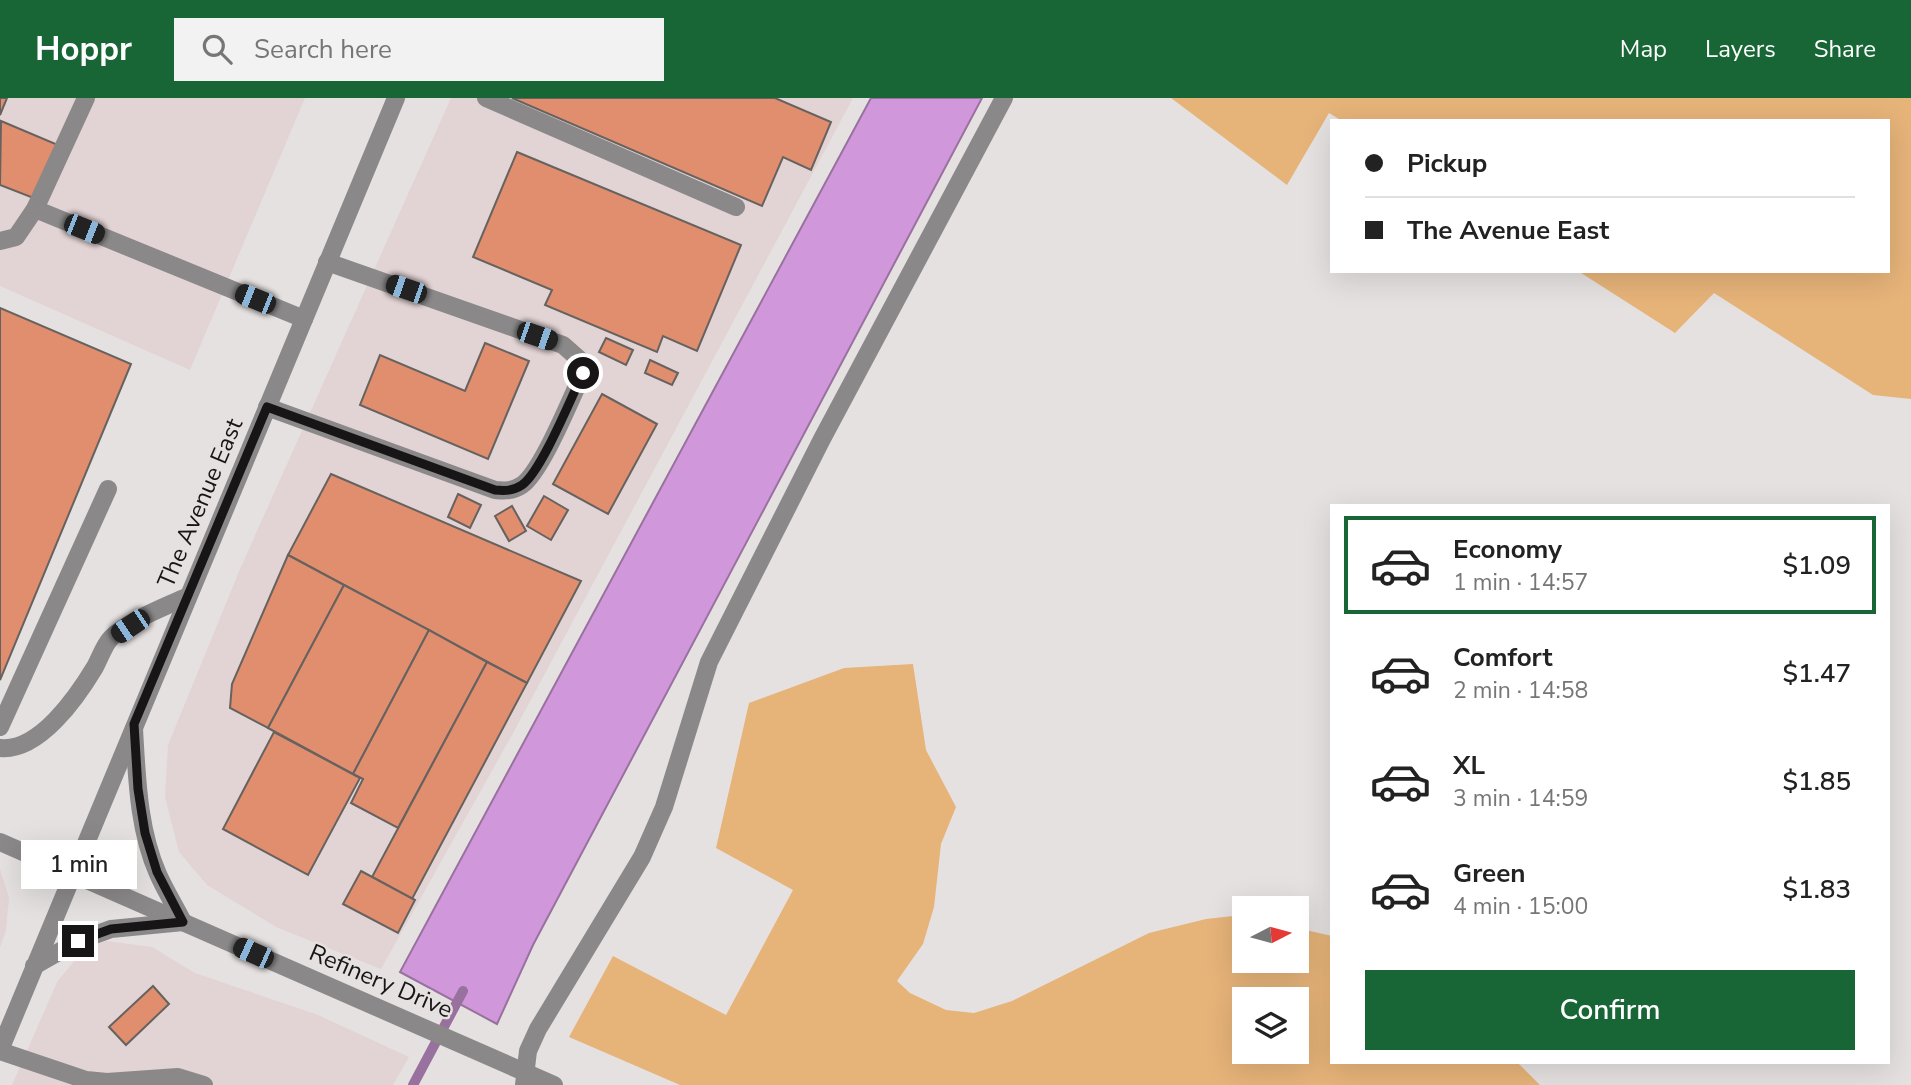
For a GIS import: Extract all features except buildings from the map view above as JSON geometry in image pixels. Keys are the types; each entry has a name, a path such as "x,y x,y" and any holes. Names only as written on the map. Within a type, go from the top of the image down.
{"street":[{"path":"0,241 16,237 35,209 86,98"},
{"name":"The Avenue East","path":"0,1051 396,98"},
{"path":"486,98 736,207"},
{"path":"525,1079 528,1051 538,1028 642,857 664,807 709,662 822,439 1004,98"},
{"path":"35,209 304,318"},
{"path":"267,407 495,490 509,491 522,485 535,472 583,373 580,360 563,345 327,262"},
{"path":"0,727 108,489"},
{"path":"0,748 10,749 28,743 64,711 93,670 110,639 188,596"},
{"path":"34,966 78,941 111,929 183,922 157,872 145,833 138,789 134,724"},
{"name":"Refinery Drive","path":"0,842 487,1054 525,1079 554,1085"},
{"path":"0,1051 86,1080 107,1082 178,1077 204,1085"}],"shaded area":[{"path":"0,98 305,98 190,370 0,286"},
{"path":"451,98 853,98 512,735 381,969 276,927 207,885 179,852 165,797 168,745 240,569"},
{"path":"871,98 982,98 533,945 497,1024 400,972"},
{"path":"1171,98 1911,98 1911,399 1873,395 1714,293 1675,333 1581,273 1890,273 1890,119 1339,119 1329,113 1287,185"},
{"path":"913,664 926,750 956,807 941,844 934,907 923,944 897,981 910,993 946,1010 974,1013 1012,1001 1149,933 1206,919 1232,916 1232,973 1309,973 1309,931 1330,936 1330,1064 1519,1064 1540,1085 680,1085 569,1037 613,956 726,1015 793,890 716,848 749,703 844,668"},
{"path":"0,869 9,898 6,931 0,947"},
{"path":"106,941 152,947 195,973 318,1015 409,1057 393,1085 12,1085 57,982 84,949"}],"waterway":[{"path":"413,1085 463,991"}],"route":[{"path":"78,941 111,929 183,922 157,872 145,833 138,789 134,724 267,407 495,490 509,491 522,485 535,472 583,373"}]}
